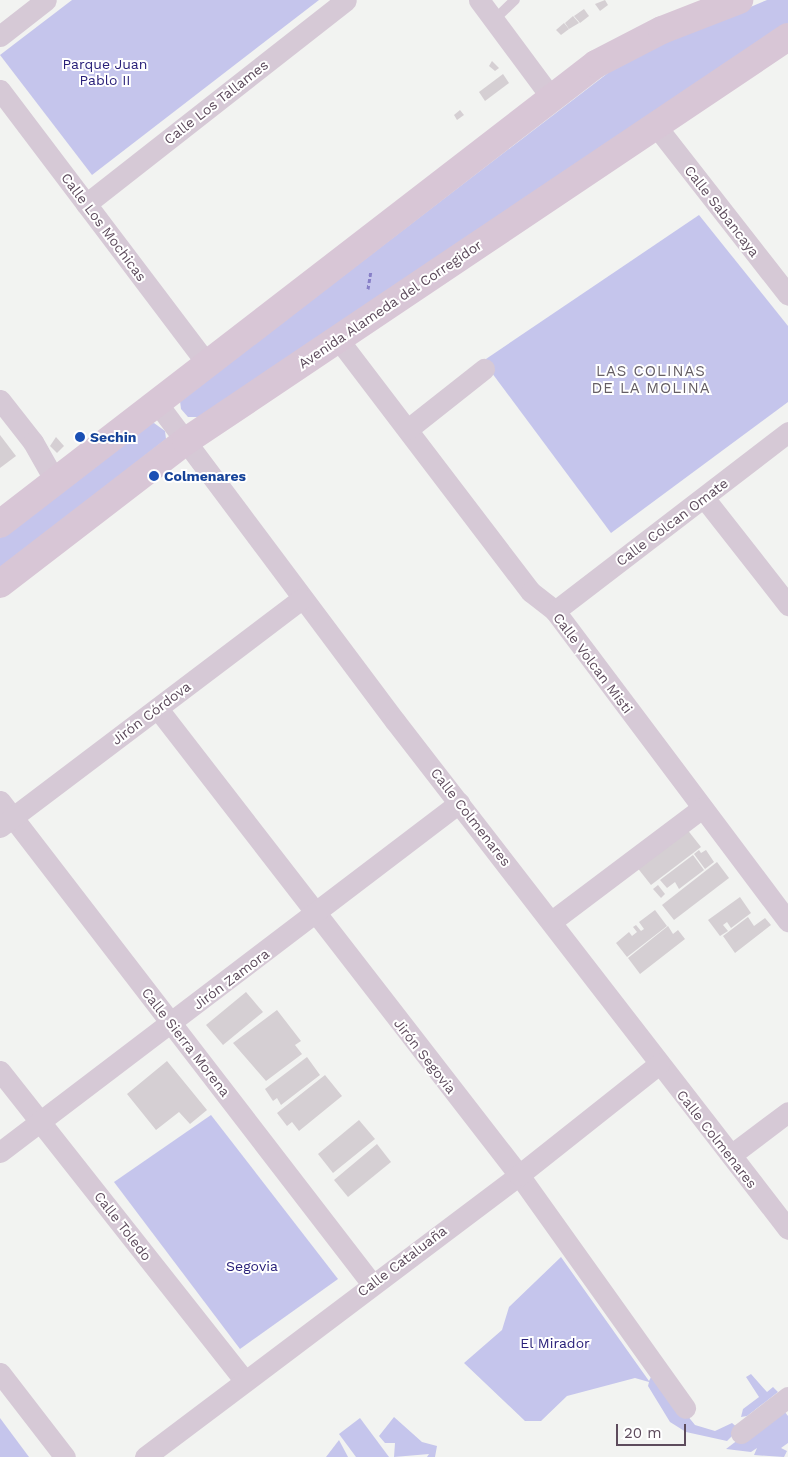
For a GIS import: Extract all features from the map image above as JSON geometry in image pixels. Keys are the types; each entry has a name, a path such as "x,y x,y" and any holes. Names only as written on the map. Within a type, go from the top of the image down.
{"main road":[{"path":"0,524 551,97 627,46 739,0"},
{"name":"Avenida Alameda del Corregidor","path":"0,584 186,441 788,37"}],"street":[{"path":"0,36 46,0"},
{"name":"Calle Los Tallames","path":"86,204 346,0"},
{"path":"479,0 551,97"},
{"name":"Calle Los Mochicas","path":"0,90 207,364"},
{"name":"Calle Sabancaya","path":"656,126 788,295"},
{"name":"Calle Volcan Misti","path":"338,339 531,592 555,611 788,921"},
{"path":"408,429 484,369"},
{"path":"0,400 32,442 55,481"},
{"name":"Calle Colmenares","path":"157,403 302,599 788,1229"},
{"name":"Calle Colcan Omate","path":"555,611 705,499 788,432"},
{"path":"705,499 788,605"},
{"name":"Jirón Córdova","path":"4,815 158,709 302,599"},
{"name":"Jirón Segovia","path":"158,709 518,1175 685,1408"},
{"name":"Jirón Zamora","path":"0,1152 459,803"},
{"path":"552,921 702,808"},
{"name":"Calle Sierra Morena","path":"4,815 172,1023 372,1284"},
{"name":"Calle Cataluaña","path":"144,1457 518,1175 659,1064"},
{"name":"Calle Toledo","path":"0,1071 245,1381"},
{"path":"731,1155 788,1112"},
{"path":"0,1373 65,1457"},
{"path":"741,1433 788,1397"}],"lane":[{"path":"494,20 515,0"}],"path":[{"path":"367,299 372,262"}],"green space":[{"name":"Parque Juan Pablo II","path":"72,0 319,0 92,175 0,55"},
{"path":"767,0 788,0 788,23 200,417 188,417 181,409 180,401 625,60"},
{"path":"699,215 788,326 788,402 611,533 483,361"},
{"path":"154,423 165,431 166,439 0,569 0,538 146,425"},
{"name":"Segovia","path":"211,1115 338,1279 240,1349 114,1182"},
{"name":"El Mirador","path":"561,1257 649,1381 653,1373 695,1425 715,1431 732,1423 739,1429 727,1441 686,1432 670,1422 648,1386 649,1382 635,1378 567,1396 541,1421 525,1421 464,1363 502,1330 509,1307"},
{"path":"751,1374 767,1392 773,1387 778,1392 747,1416 741,1417 743,1409 759,1397 746,1377"},
{"path":"781,1407 788,1416 788,1443 781,1448 787,1451 784,1457 754,1455 757,1448 751,1452 726,1449"},
{"path":"394,1417 422,1442 437,1446 435,1457 427,1457 429,1454 394,1457 395,1443 385,1443 379,1436"},
{"path":"0,1418 29,1457 0,1457"},
{"path":"360,1418 389,1457 356,1457 339,1434"},
{"path":"339,1440 348,1457 326,1457"}],"building":[{"path":"605,0 608,5 600,11 595,4"},
{"path":"584,9 589,16 580,23 574,16"},
{"path":"573,16 579,23 569,29 565,23"},
{"path":"564,23 569,29 561,35 556,30"},
{"path":"492,61 499,68 495,71 489,66"},
{"path":"503,74 509,83 485,101 479,92"},
{"path":"460,110 464,115 457,120 454,115"},
{"path":"0,435 16,456 0,468"},
{"path":"56,437 64,446 57,453 50,446"},
{"path":"686,828 701,847 651,885 636,866"},
{"path":"699,850 701,853 706,850 714,862 705,869 694,854"},
{"path":"693,855 704,870 679,889 675,882 667,888 660,880"},
{"path":"717,862 729,878 674,920 662,905"},
{"path":"658,885 665,894 661,898 653,889"},
{"path":"740,897 751,913 731,928 727,922 723,925 728,931 720,936 708,920"},
{"path":"655,910 667,926 627,957 616,943 629,932 632,936 637,932 633,927 636,925 641,931 644,929 639,922"},
{"path":"748,917 754,926 765,918 771,925 735,953 723,936"},
{"path":"668,926 673,934 678,930 685,939 640,974 628,958"},
{"path":"246,992 263,1012 223,1045 206,1025"},
{"path":"277,1010 301,1041 295,1045 302,1054 266,1081 233,1043"},
{"path":"307,1057 320,1075 281,1105 277,1098 273,1101 265,1089"},
{"path":"167,1061 207,1110 190,1124 179,1112 156,1130 127,1094"},
{"path":"325,1075 342,1096 299,1131 292,1122 287,1126 277,1113"},
{"path":"359,1120 375,1139 333,1173 318,1154"},
{"path":"377,1144 391,1162 348,1197 334,1180"}],"place":[{"name":"Sechin","path":"80,437"},
{"name":"Colmenares","path":"154,476"}],"district":[{"name":"LAS COLINAS DE LA MOLINA","path":"651,380"}]}
